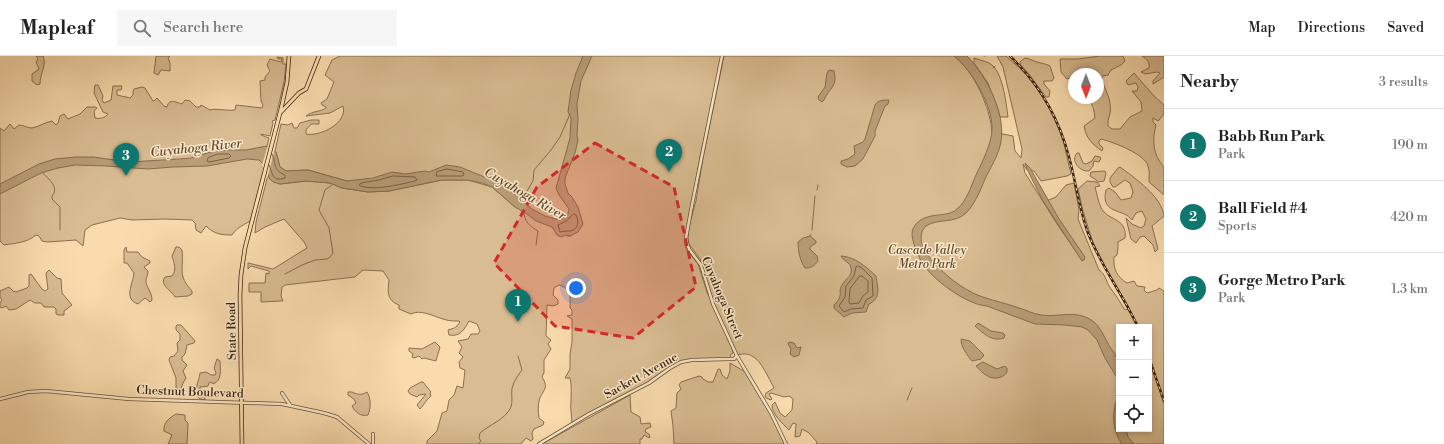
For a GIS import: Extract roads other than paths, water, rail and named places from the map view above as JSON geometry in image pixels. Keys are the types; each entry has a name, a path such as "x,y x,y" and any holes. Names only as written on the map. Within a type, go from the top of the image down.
{"main road":[{"name":"State Road","path":"242,444 241,275 245,248 280,114 287,82 289,56"},
{"path":"280,114 289,102 306,89 319,56"}],"street":[{"name":"Cuyahoga Street","path":"722,56 686,238 689,249 701,265 713,304 737,356 772,414 786,444"},
{"name":"Sackett Avenue","path":"539,444 589,414 649,383 681,362 692,360 734,359 737,356"},
{"name":"Chestnut Boulevard","path":"0,399 28,392 46,391 129,399 291,405 337,417 369,444"},
{"path":"282,393 291,405"},
{"path":"373,434 373,444"}],"water":[{"path":"583,56 592,56 581,81 577,104 578,140 575,153 565,178 565,184 568,193 578,207 583,224 578,232 570,236 566,235 561,237 557,235 552,227 536,221 515,207 492,187 482,183 468,180 442,180 389,191 368,192 342,188 330,183 306,181 280,184 273,182 269,178 267,168 259,160 247,159 207,166 148,169 75,165 41,173 0,194 0,184 39,164 55,159 93,157 129,162 179,159 191,158 217,150 246,150 267,146 276,152 280,167 286,171 308,170 347,181 373,178 392,172 405,174 425,171 429,172 446,165 460,167 504,185 532,209 545,216 560,220 568,214 569,209 556,188 570,138 571,118 568,112 571,90"},
{"path":"954,56 967,56 982,74 994,98 1001,123 1002,135 1000,146 977,197 966,213 957,219 936,222 926,226 921,236 925,251 931,260 947,276 978,295 1038,314 1050,316 1078,315 1091,320 1101,331 1116,356 1116,376 1105,358 1097,340 1088,330 1082,327 1065,325 1035,324 987,306 979,305 950,290 926,268 921,261 913,240 912,232 914,227 924,218 953,212 960,206 968,193 984,158 992,134 989,110 985,100 974,79 961,62"},
{"path":"829,70 834,71 835,81 822,102 818,97 825,87 827,73"},
{"path":"889,100 875,131 875,136 863,159 855,166 847,167 841,164 841,161 848,159 855,154 854,146 863,142 865,139 876,103"},
{"path":"1025,163 1030,168 1059,219 1085,257 1084,260 1082,261 1043,201"},
{"path":"810,236 816,241 810,249 817,256 818,261 813,266 805,268 798,249 798,242 803,238"},
{"path":"841,256 856,260 876,276 878,293 873,302 869,304 866,312 852,313 844,317 834,308 834,305 840,296 840,290 843,283 851,273 849,264"},
{"path":"978,323 991,331 1003,333 1005,335 1004,338 996,339 988,336 975,326"},
{"path":"961,339 970,341 984,355 981,359 972,361 963,348"},
{"path":"789,342 794,343 797,348 801,347 799,355 794,357 790,354 791,349 788,344"},
{"path":"983,362 997,369 1005,366 1007,368 1007,372 1000,377 988,377 976,366"},
{"path":"1116,402 1116,432 1114,425"},
{"path":"1116,432 1127,432 1128,437 1134,444 1122,444"}],"waterway":[{"name":"Cuyahoga River","path":"523,203 527,191 533,181 534,170 560,137 570,114"},
{"path":"42,172 50,180 55,189 52,199 60,207 60,230"},
{"path":"285,274 315,260 327,259 333,253 329,228 319,210 325,190 332,185"},
{"path":"817,190 818,185"},
{"path":"812,230 815,196"},
{"path":"524,211 526,221 530,226 538,231 536,245"},
{"path":"478,444 481,441 479,438 480,433 505,415 511,407 512,388 516,378 522,370 518,356"},
{"path":"907,400 912,388"}],"railway":[{"path":"1010,56 1039,90 1054,115 1065,143 1082,215 1088,233 1099,257 1136,324"},
{"path":"1150,360 1164,401"}],"place":[{"name":"Ball Field #4","path":"669,172"},
{"name":"Gorge Metro Park","path":"126,176"},
{"name":"Babb Run Park","path":"518,322"}],"park label":[{"name":"Cascade Valley Metro Park","path":"927,257"}]}
